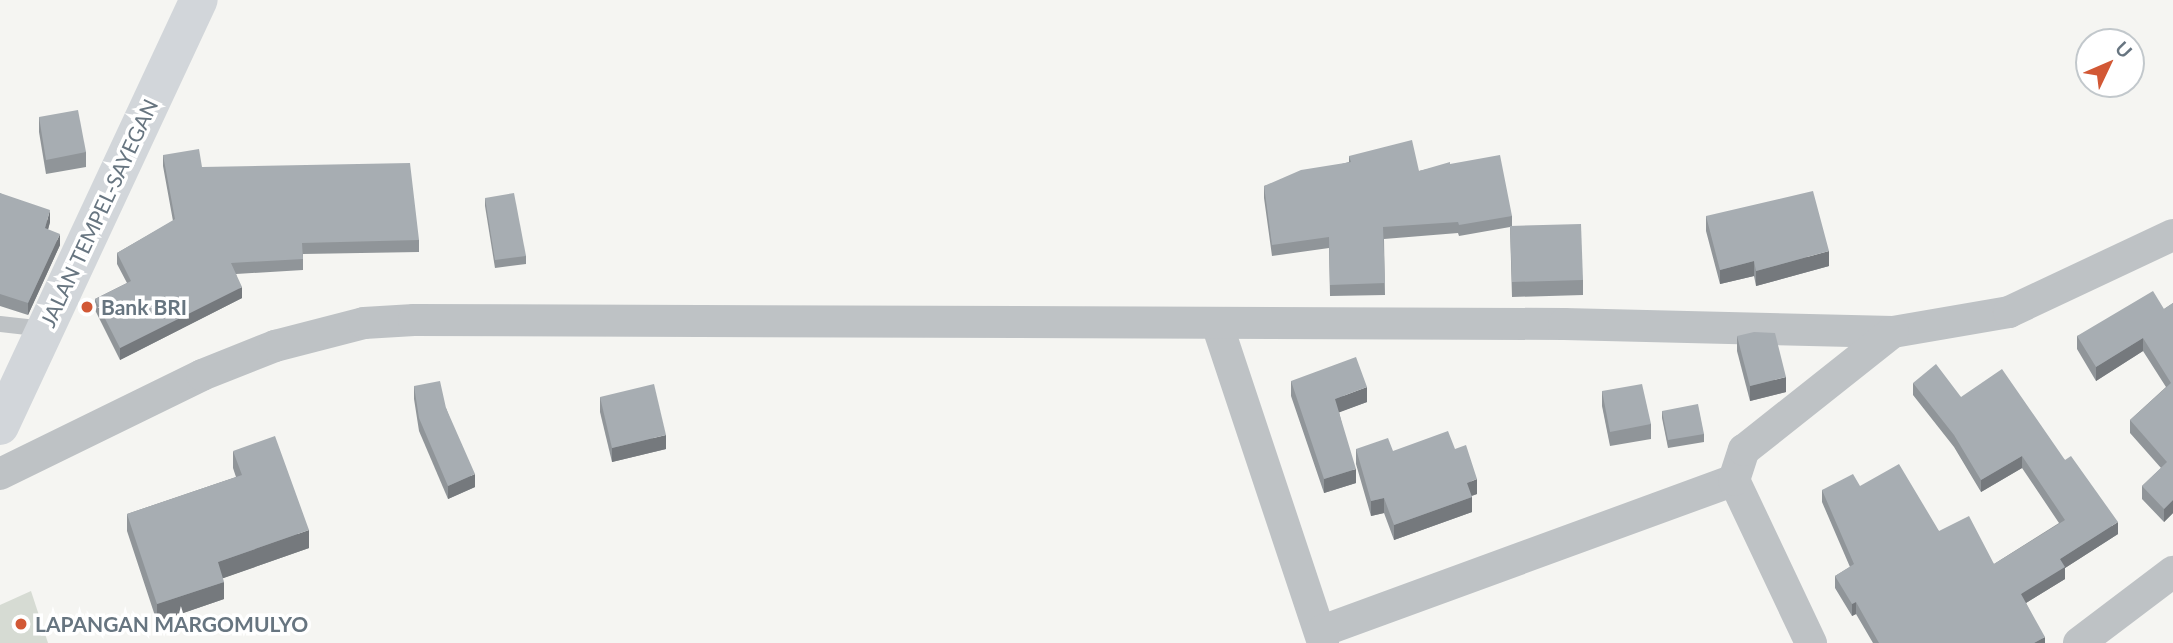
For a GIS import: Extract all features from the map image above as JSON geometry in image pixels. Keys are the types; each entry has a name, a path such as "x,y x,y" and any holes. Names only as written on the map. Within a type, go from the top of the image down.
{"main road":[{"name":"JALAN TEMPEL-SAYEGAN","path":"0,426 199,0"}],"street":[{"path":"0,474 202,374 275,346 364,323 414,320 1564,324 1893,332 2009,312 2173,236"},
{"path":"1217,324 1323,637 1734,480"},
{"path":"1811,643 1734,480 1744,450 1893,332"},
{"path":"2079,643 2173,572"}],"lane":[{"path":"0,324 45,329"}],"shaded area":[{"name":"LAPANGAN MARGOMULYO","path":"31,591 48,643 0,643 0,605"}],"building":[{"path":"78,110 86,152 46,160 39,117"},
{"path":"1412,140 1419,171 1450,162 1500,155 1512,216 1459,225 1458,222 1383,227 1385,283 1330,285 1329,237 1272,245 1264,186 1301,170 1351,162 1349,156"},
{"path":"199,149 202,167 410,163 419,240 302,243 303,259 231,263 242,287 120,348 95,299 131,281 117,253 175,219 163,155"},
{"path":"1813,191 1829,251 1756,271 1754,261 1720,270 1706,216"},
{"path":"0,193 50,210 45,228 60,234 28,303 0,294"},
{"path":"514,193 526,256 495,260 485,198"},
{"path":"1581,224 1583,280 1512,282 1510,226"},
{"path":"2153,291 2164,309 2173,303 2173,500 2164,509 2142,486 2167,462 2130,420 2171,383 2143,338 2096,367 2077,336"},
{"path":"1754,332 1775,333 1786,377 1750,386 1737,336"},
{"path":"1356,357 1367,387 1335,399 1356,469 1324,479 1291,381"},
{"path":"1936,364 1961,397 2002,369 2065,460 2071,456 2118,522 2060,559 2065,567 2021,594 2045,637 2034,643 1879,643 1856,602 1852,604 1835,576 1854,564 1822,490 1853,474 1860,486 1899,464 1939,531 1969,516 1994,564 2065,520 2022,456 1981,480 1954,435 1913,383"},
{"path":"440,381 446,408 475,474 448,486 419,418 414,386"},
{"path":"654,384 666,435 612,448 600,397"},
{"path":"1642,384 1651,424 1610,432 1602,391"},
{"path":"1698,404 1704,434 1668,440 1662,411"},
{"path":"1448,431 1455,449 1466,445 1477,479 1467,483 1472,497 1394,525 1384,498 1371,501 1356,449 1388,438 1393,451"},
{"path":"275,436 309,530 218,562 224,582 157,604 127,514 242,475 233,451"}],"place":[{"name":"Bank BRI","path":"87,307"},
{"name":"LAPANGAN MARGOMULYO","path":"21,624"}]}
